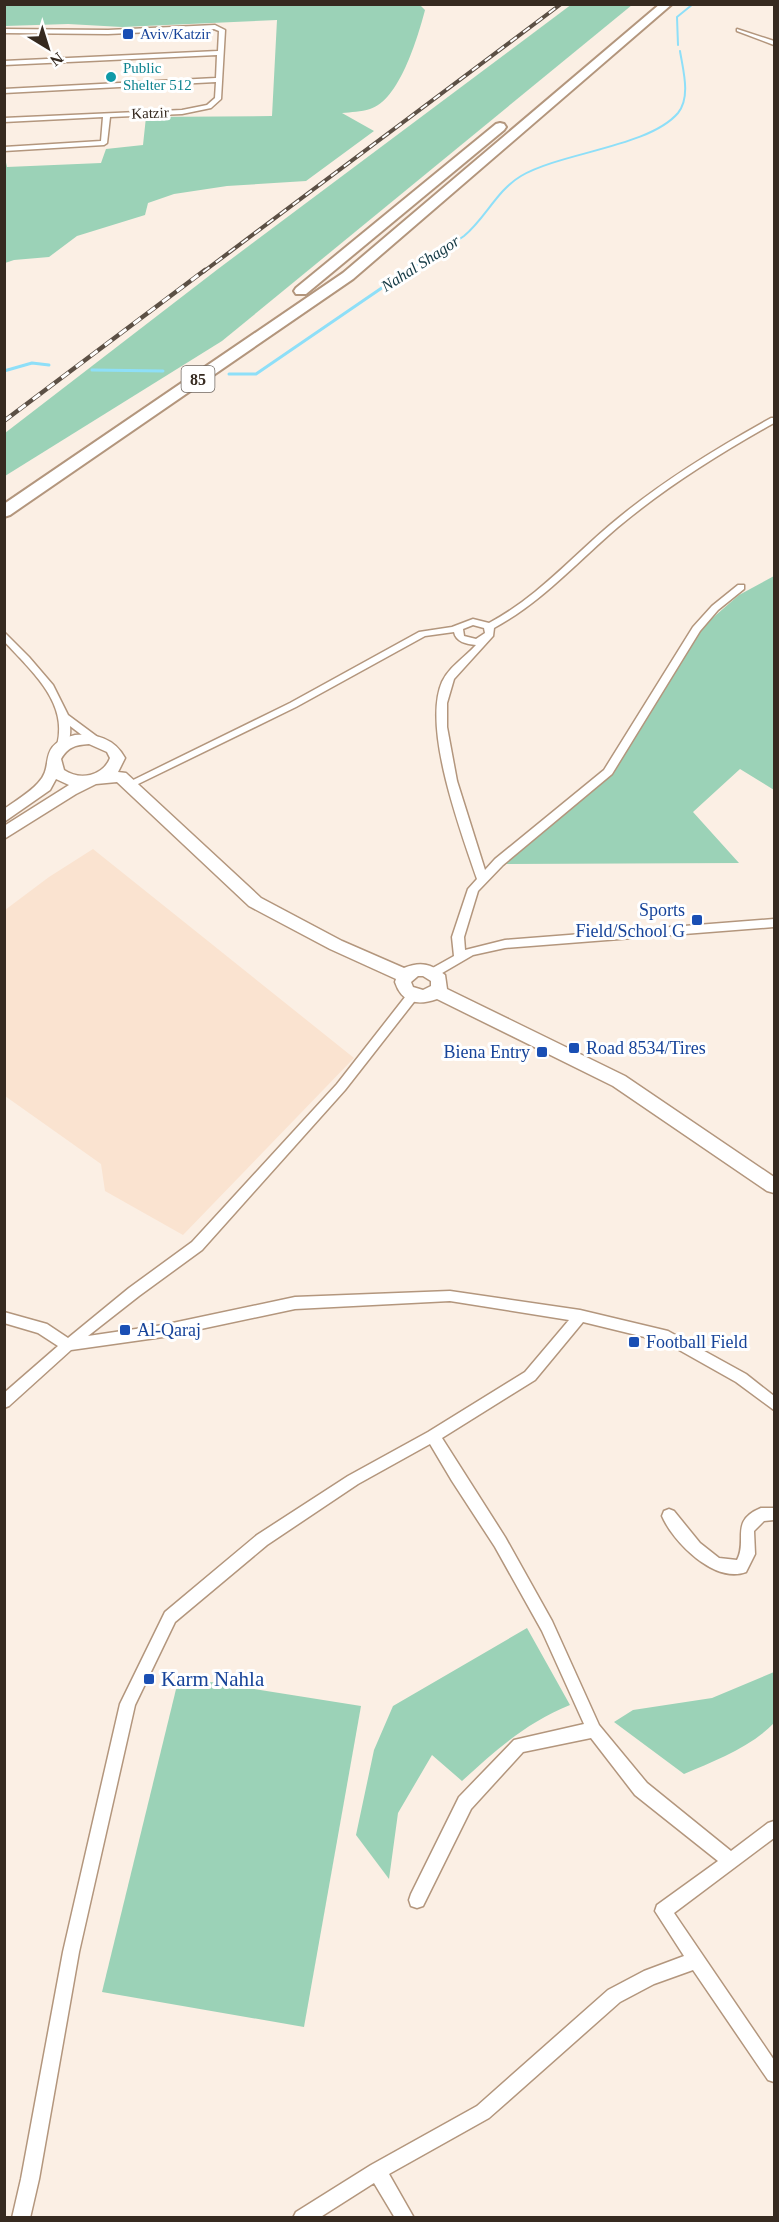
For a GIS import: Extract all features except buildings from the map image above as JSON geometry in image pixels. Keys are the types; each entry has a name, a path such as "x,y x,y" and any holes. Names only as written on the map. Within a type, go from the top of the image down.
{"highway":[{"name":"85","path":"8,507 348,276 666,4"},
{"name":"85","path":"8,507 156,395 315,281 508,121"}],"main road":[{"path":"135,782 121,777 68,779 55,768 53,759 61,748 74,742 95,740 111,746 135,782 212,862 255,902 336,945 406,976 420,970 433,973 439,979 440,984 436,991 428,996 413,995 403,987 406,976"},
{"path":"4,834 70,790 112,770 118,758"},
{"path":"4,817 45,786 55,768"},
{"path":"436,991 619,1081 774,1186"}],"street":[{"name":"Katzir","path":"4,31 85,33 218,28 222,30 218,99 212,105 204,108 4,120"},
{"path":"739,30 774,43"},
{"path":"4,63 219,53"},
{"path":"4,91 218,81"},
{"path":"4,149 104,143 107,114"},
{"path":"489,627 508,618 542,594 640,505 748,434 774,420"},
{"path":"460,957 458,938 473,889 499,862 608,772 696,628 715,608 741,587"},
{"path":"135,782 293,705 422,634 437,629 458,628 465,623 476,621 489,627"},
{"path":"482,879 457,802 441,713 446,684 477,652 490,634 489,627"},
{"path":"458,628 457,634 464,640 474,642 484,640"},
{"path":"4,635 60,703 65,717 65,737 61,748"},
{"path":"65,717 95,740"},
{"path":"433,973 470,952 506,944 774,923"},
{"path":"4,1402 68,1345 134,1292 197,1246 341,1087 413,995"},
{"path":"4,1317 42,1328 68,1345 163,1331 294,1303 450,1296 580,1316 668,1337 741,1378 774,1404"},
{"path":"21,2217 71,1952 128,1704 170,1617 262,1540 353,1480 433,1436 530,1376 580,1316"},
{"path":"433,1436 500,1542 547,1626 594,1730 641,1789 731,1862"},
{"path":"669,1516 695,1548 716,1564 741,1567 748,1554 747,1527 761,1515 774,1514"},
{"path":"417,1900 465,1803 519,1744 594,1730"},
{"path":"774,1829 663,1911 774,2074"},
{"path":"302,2217 377,2171 483,2112 614,1996 650,1977 697,1960"},
{"path":"377,2171 405,2217"}],"shaded area":[{"path":"93,849 354,1058 183,1235 105,1191 101,1164 5,1096 5,910 49,877"}],"green space":[{"path":"419,4 425,10 418,36 406,67 390,94 380,104 370,109 342,113 374,131 306,181 227,186 174,194 148,203 145,215 77,236 49,257 5,263 5,158 7,167 101,163 106,149 143,145 146,117 272,116 277,20 122,27 68,24 5,26 5,5"},
{"path":"572,4 632,5 222,341 5,476 5,433 218,269"},
{"path":"774,576 774,790 740,769 693,812 739,863 502,864 614,763 701,628 739,595"},
{"path":"527,1628 570,1705 526,1729 462,1781 432,1755 398,1813 389,1879 356,1835 374,1750 393,1706"},
{"path":"774,1672 774,1723 765,1732 743,1746 684,1774 614,1722 633,1710 712,1698"},
{"path":"179,1677 361,1706 304,2027 102,1992"}],"waterway":[{"name":"Nahal Shagor","path":"678,45 677,17 693,4"},
{"name":"Nahal Shagor","path":"406,272 464,236 505,189 521,176 559,161 626,142 665,124 678,113 684,99 685,83 680,51"},
{"name":"Nahal Shagor","path":"229,374 256,374 406,272"},
{"name":"Nahal Shagor","path":"4,371 32,363 49,365"},
{"name":"Nahal Shagor","path":"92,370 163,371"}],"railway":[{"path":"203,272 561,4"},
{"path":"4,421 205,270"}],"place":[{"name":"Aviv/Katzir","path":"128,34"},
{"name":"Public Shelter 512","path":"111,77"},
{"name":"Sports Field/School G","path":"697,920"},
{"name":"Road 8534/Tires","path":"574,1048"},
{"name":"Biena Entry","path":"542,1052"},
{"name":"Al-Qaraj","path":"125,1330"},
{"name":"Football Field","path":"634,1342"},
{"name":"Karm Nahla","path":"149,1679"}]}
